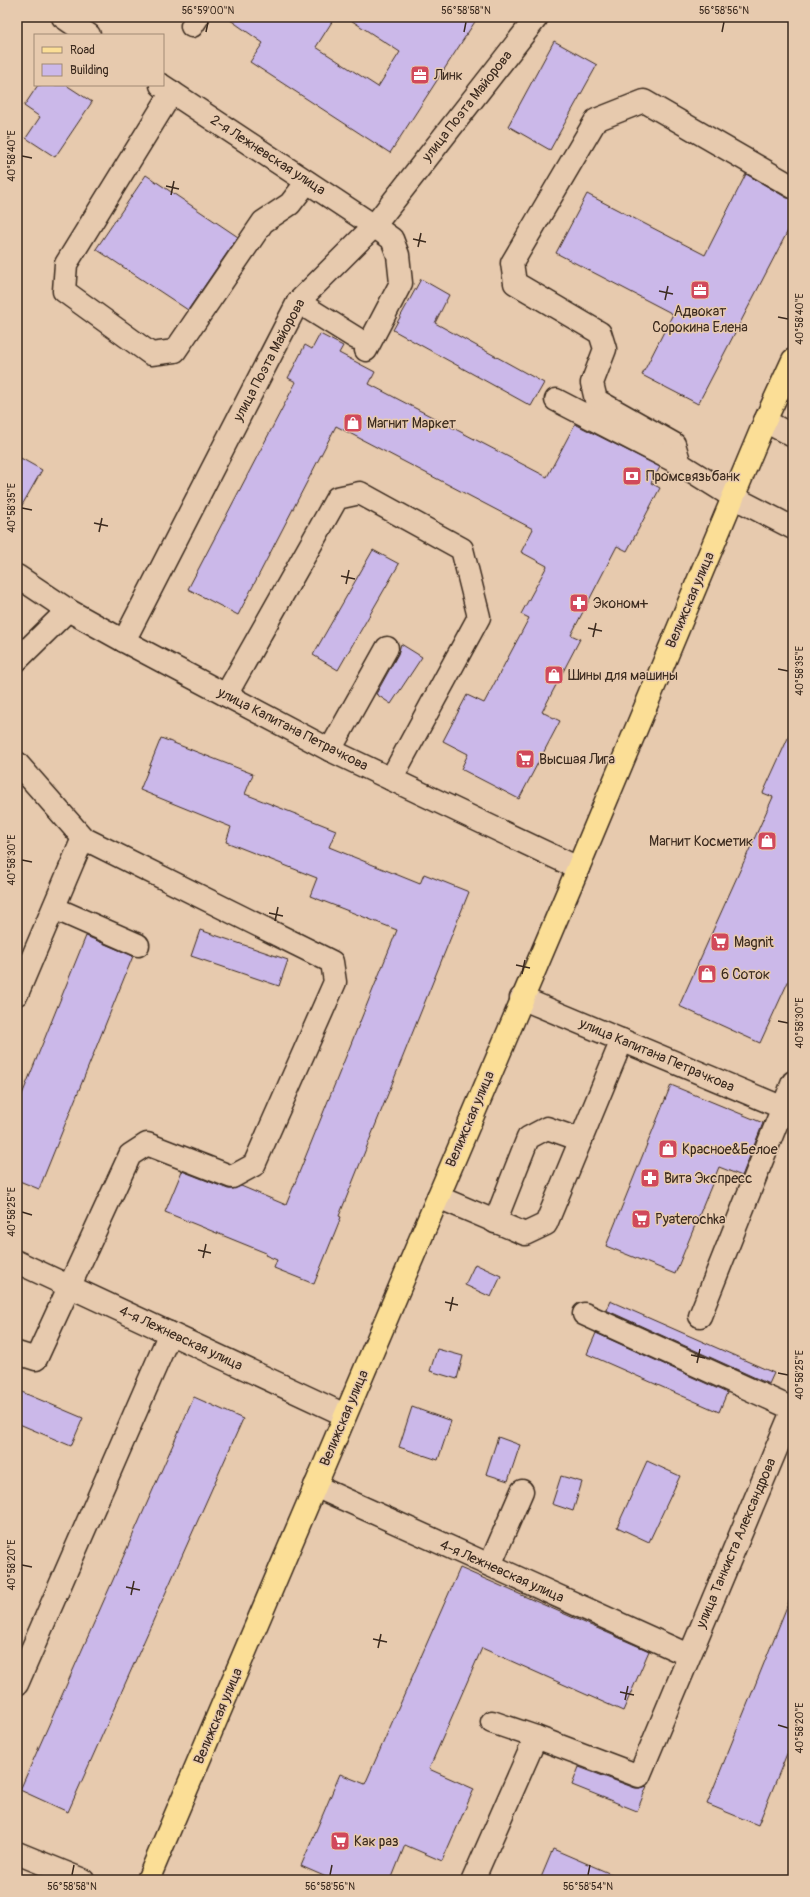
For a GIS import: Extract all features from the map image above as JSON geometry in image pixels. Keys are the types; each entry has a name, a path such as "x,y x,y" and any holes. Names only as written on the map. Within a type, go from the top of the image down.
{"main road":[{"name":"Велижская улица","path":"148,1880 521,998 578,868 764,421 793,360"}],"street":[{"path":"63,17 88,34"},
{"name":"улица Поэта Майорова","path":"124,641 298,302 374,226 537,17"},
{"path":"167,89 66,264 64,291 151,354 175,351 262,222 290,204 307,182"},
{"name":"2-я Лежневская улица","path":"167,89 392,239 398,255 401,283 361,344 298,302"},
{"path":"680,464 674,444 596,400 592,383 605,349 600,333 515,283 512,263 596,120 644,101 793,187"},
{"path":"556,400 680,464 733,497 793,528"},
{"path":"764,421 793,436"},
{"path":"226,695 337,498 360,493 462,549 478,617 391,779"},
{"name":"улица Капитана Петрачкова","path":"17,576 68,610 330,750 578,868"},
{"path":"17,660 68,610"},
{"path":"330,750 387,648"},
{"path":"17,763 83,838 332,962 336,982 254,1165 232,1177 147,1144 130,1155 36,1359 17,1353"},
{"path":"17,994 83,838"},
{"path":"54,908 138,945"},
{"name":"улица Капитана Петрачкова","path":"521,998 788,1110"},
{"path":"438,1197 525,1234 546,1224 622,1040"},
{"path":"700,1316 788,1110 793,1082"},
{"path":"495,1222 528,1138 547,1128 581,1140"},
{"name":"4-я Лежневская улица","path":"17,1262 345,1415"},
{"path":"584,1314 793,1409"},
{"path":"17,1684 170,1333"},
{"name":"улица Танкиста Александрова","path":"536,1737 639,1776 688,1655 793,1409"},
{"name":"4-я Лежневская улица","path":"315,1486 688,1655"},
{"path":"490,1565 522,1491"},
{"path":"473,1880 536,1737 492,1722"},
{"path":"17,1853 83,1880"}],"building":[{"path":"226,17 335,17 316,47 378,87 400,52 346,17 478,17 390,153 250,62 263,43"},
{"path":"554,41 597,65 550,150 508,126"},
{"path":"37,86 68,86 92,102 55,157 26,138 40,117 24,106"},
{"path":"746,174 787,198 793,199 793,221 698,404 642,375 673,314 556,253 587,194 705,255"},
{"path":"146,175 238,237 188,310 96,249"},
{"path":"421,279 449,295 435,323 544,383 531,406 393,330"},
{"path":"320,334 343,346 339,353 375,372 369,384 547,477 575,424 660,467 651,483 660,488 627,551 617,546 571,635 580,639 542,712 560,721 519,799 461,769 468,754 443,741 467,695 484,703 529,618 521,614 547,566 521,552 533,529 336,426 238,615 188,589 296,382 288,378 305,345 312,349"},
{"path":"17,456 42,470 17,514"},
{"path":"373,550 399,564 338,670 313,655"},
{"path":"401,644 422,657 391,704 376,694 398,654"},
{"path":"793,727 793,971 760,1043 679,1006 773,797 763,793"},
{"path":"161,738 253,774 245,794 336,830 329,847 420,884 424,874 469,892 339,1216 341,1217 314,1284 274,1268 277,1260 265,1255 266,1253 165,1212 182,1171 228,1189 241,1186 286,1205 397,930 310,896 317,878 226,842 231,827 140,790"},
{"path":"200,930 288,960 279,986 191,956"},
{"path":"86,936 133,956 39,1189 17,1180 17,1107"},
{"path":"671,1085 763,1123 742,1176 719,1167 675,1274 606,1246"},
{"path":"475,1264 501,1276 491,1297 465,1285"},
{"path":"610,1301 774,1373 769,1384 606,1310"},
{"path":"596,1333 727,1393 719,1412 587,1354"},
{"path":"437,1349 463,1356 457,1379 430,1371"},
{"path":"17,1390 83,1418 71,1446 17,1423"},
{"path":"194,1397 243,1419 68,1812 20,1790"},
{"path":"412,1407 451,1421 438,1460 399,1447"},
{"path":"498,1437 520,1445 508,1481 486,1474"},
{"path":"647,1461 680,1476 649,1542 617,1527"},
{"path":"561,1476 582,1482 573,1511 552,1504"},
{"path":"460,1568 649,1651 623,1711 482,1648 429,1769 474,1789 442,1861 405,1845 391,1880 333,1880 301,1866 340,1774 365,1784"},
{"path":"792,1594 793,1739 758,1825 707,1804"},
{"path":"579,1767 635,1788 647,1786 637,1811 572,1785"},
{"path":"553,1849 625,1880 540,1880"}],"place":[{"name":"Линк","path":"420,75"},
{"name":"Адвокат Сорокина Елена","path":"700,290"},
{"name":"Магнит Маркет","path":"353,423"},
{"name":"Промсвязьбанк","path":"632,476"},
{"name":"Эконом+","path":"579,603"},
{"name":"Шины для машины","path":"554,675"},
{"name":"Высшая Лига","path":"525,759"},
{"name":"Магнит Косметик","path":"767,841"},
{"name":"Magnit","path":"720,942"},
{"name":"6 Соток","path":"707,974"},
{"name":"Красное&Белое","path":"668,1149"},
{"name":"Вита Экспресс","path":"650,1178"},
{"name":"Pyaterochka","path":"641,1219"},
{"name":"Как раз","path":"340,1841"}]}
